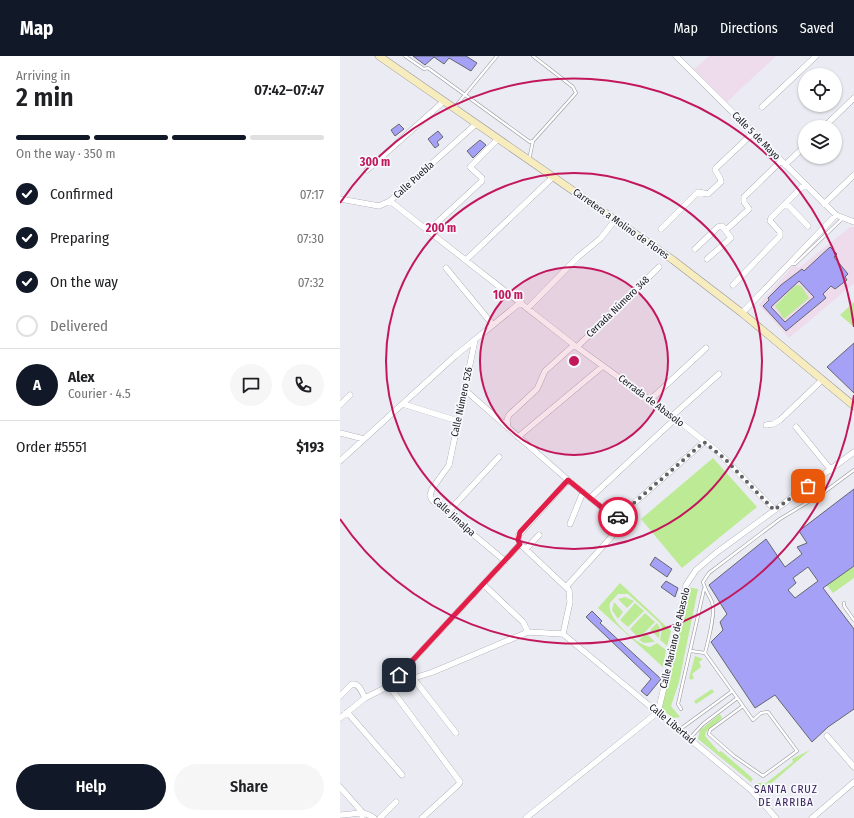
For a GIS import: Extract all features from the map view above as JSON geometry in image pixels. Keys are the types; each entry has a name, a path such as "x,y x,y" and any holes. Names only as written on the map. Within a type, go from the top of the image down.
{"main road":[{"name":"Carretera a Molino de Flores","path":"379,56 443,102 454,108 673,260 742,313 854,406"}],"street":[{"name":"Calle 5 de Mayo","path":"676,56 824,204 836,215 854,222"},
{"path":"762,107 816,56"},
{"path":"831,120 854,98"},
{"path":"367,170 443,102"},
{"name":"Calle Puebla","path":"340,199 378,206 390,201 476,124"},
{"path":"661,229 698,192 708,194 721,182 715,170 716,168 753,134"},
{"path":"428,231 482,181 482,178 470,167 498,139"},
{"path":"726,230 749,209 744,202 744,197 798,151"},
{"path":"824,204 854,175"},
{"path":"467,259 553,177"},
{"path":"733,285 780,236 780,232 770,221 804,185"},
{"name":"Cerrada de Abasolo","path":"390,201 467,259 576,346 673,417 724,458 774,510"},
{"path":"786,203 808,226"},
{"path":"742,313 786,265 836,215"},
{"path":"528,308 578,257 601,238 615,220"},
{"path":"695,249 720,225 726,230 731,238 707,259"},
{"name":"Cerrada Número 348","path":"508,428 507,420 509,414 538,389 544,371 576,346 659,267"},
{"path":"446,268 493,325"},
{"path":"340,461 475,340 521,302"},
{"name":"Calle Número 526","path":"449,465 475,340"},
{"path":"650,400 706,348"},
{"path":"518,437 603,366"},
{"path":"590,498 719,374"},
{"path":"766,425 773,424 780,420 822,380"},
{"path":"465,390 568,480 625,525 566,587"},
{"path":"340,406 350,395"},
{"path":"403,404 458,421"},
{"path":"796,427 831,470"},
{"path":"340,433 364,439"},
{"path":"616,519 704,442"},
{"name":"Calle Mariano de Abasolo","path":"658,712 675,642 686,585 696,570 716,553 854,452"},
{"path":"448,512 499,458"},
{"name":"Calle Jimalpa","path":"449,465 432,489 430,495 432,500 505,561"},
{"path":"340,718 365,698 389,686 433,672 528,632 563,634 570,596 569,590 520,544 518,540 520,532 568,480"},
{"path":"570,524 583,492"},
{"path":"526,549 539,535"},
{"path":"389,686 484,585 520,544"},
{"path":"484,585 523,622 528,632"},
{"name":"Calle Libertad","path":"563,634 751,790 776,818"},
{"path":"413,678 456,733"},
{"path":"340,696 352,684 355,683 358,684 365,698"},
{"path":"389,686 460,782 422,818"},
{"path":"348,712 402,775"},
{"path":"526,818 658,712"},
{"path":"827,736 854,767"},
{"path":"812,818 854,782"},
{"path":"340,787 362,815"},
{"path":"380,818 396,802"},
{"path":"340,815 362,815 366,812 374,818"}],"lane":[{"path":"404,56 424,69 428,68 530,142 533,141"},
{"path":"454,108 497,56"},
{"path":"529,160 533,141 576,93 574,87 533,56"},
{"path":"786,265 795,264 842,218"},
{"path":"743,706 710,730 709,734 734,756 763,776 797,751 768,712 761,714 753,720 743,706 736,699 705,653 713,612 712,603 704,588 703,582 709,573 780,519 823,493 854,470"},
{"path":"681,709 678,704 704,588"},
{"path":"844,603 844,606 854,620"},
{"path":"691,651 705,653"},
{"path":"679,730 731,692"},
{"path":"690,738 703,724 736,699"}],"shaded area":[{"path":"709,56 776,56 727,102 694,69"},
{"path":"850,227 854,227 854,283 789,338 759,305 794,265 799,268"}],"green space":[{"path":"796,285 801,286 809,298 784,319 775,306"},
{"path":"854,302 854,327 840,315"},
{"path":"713,458 757,507 682,568 641,519"},
{"path":"854,566 854,578 833,593 827,585"},
{"path":"620,583 671,631 667,646 660,640 662,628 660,623 628,594 618,594 610,603 612,616 630,636 644,645 650,647 657,643 666,650 663,667 598,608"},
{"path":"687,587 698,589 679,682 671,706 680,717 673,718 660,708"},
{"path":"625,597 634,601 627,608 618,599"},
{"path":"614,602 623,612 618,619 612,610"},
{"path":"635,603 644,611 628,627 620,620"},
{"path":"645,613 655,622 639,638 630,629"},
{"path":"657,623 660,628 659,638 650,630"},
{"path":"646,633 655,642 644,643 639,640"},
{"path":"695,656 703,659 699,662 701,667 692,674 694,678 691,680 689,678"},
{"path":"712,689 714,692 696,704 694,701"},
{"path":"720,714 722,718 706,732 705,736 719,752 721,751 753,779 751,782 698,739 700,730"},
{"path":"810,750 761,792 755,785 757,783 766,783 793,762 792,759"}],"building":[{"path":"413,56 466,56 477,63 471,71 449,58 444,64 434,57 425,65"},
{"path":"399,124 404,129 395,136 391,130"},
{"path":"438,131 443,137 437,142 439,145 435,148 428,139"},
{"path":"480,140 486,145 473,158 467,151"},
{"path":"830,247 837,254 834,257 848,274 845,277 847,280 835,289 831,286 823,294 826,298 786,331 763,306 769,300 768,298 781,285 802,269 804,271","holes":["799,281 814,297 785,322 771,307"]},
{"path":"854,343 854,393 827,367"},
{"path":"854,489 854,566 823,588 854,629 854,709 828,727 812,742 775,695 755,708 711,642 723,630 720,622 727,614 709,585 766,539 785,567 802,554 797,547 807,543 799,531","holes":["808,567 818,581 795,598 788,590 796,583 793,578"]},
{"path":"655,557 672,569 667,577 650,565"},
{"path":"666,581 678,588 675,597 661,587"},
{"path":"592,611 602,621 600,623 661,679 647,696 641,691 651,679 586,617"}],"way so far":[{"path":"618,517 704,442 724,458 774,510 808,486"}],"district":[{"name":"SANTA CRUZ DE ARRIBA","path":"786,795"}],"route":[{"path":"399,675 484,585 520,544 518,536 520,532 568,480 616,519 618,517"}]}
